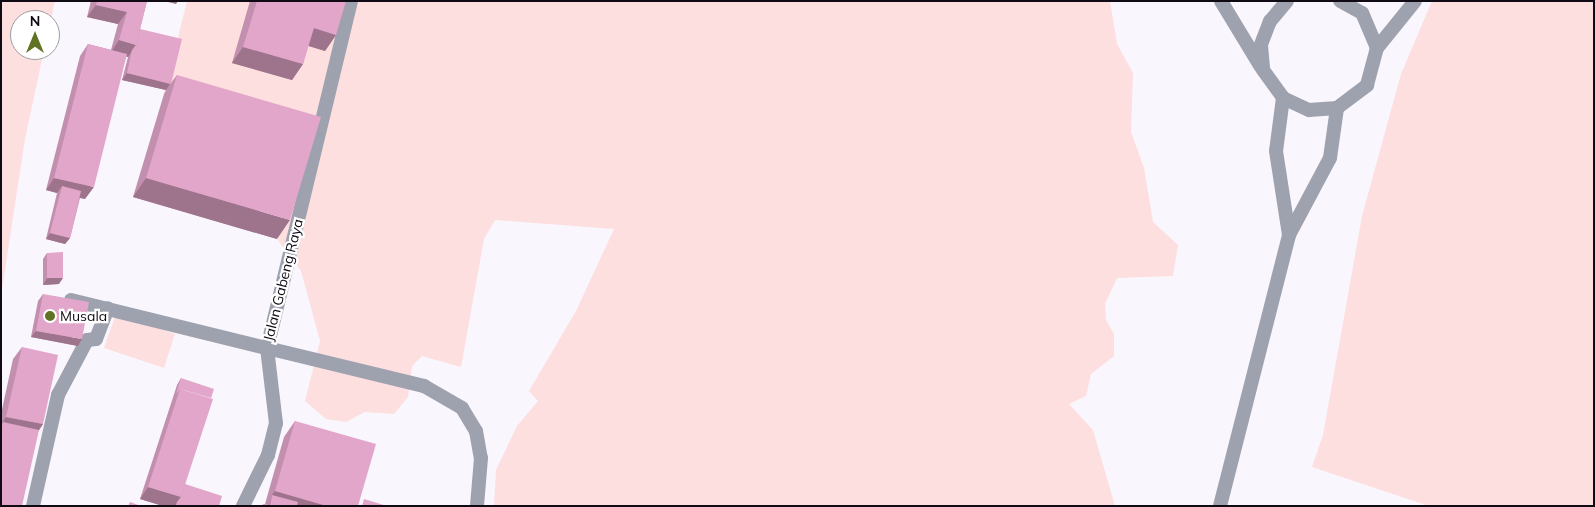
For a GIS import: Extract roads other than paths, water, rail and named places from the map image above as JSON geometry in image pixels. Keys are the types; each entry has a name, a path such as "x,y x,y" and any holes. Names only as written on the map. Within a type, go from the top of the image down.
{"street":[{"name":"Jalan Gabeng Raya","path":"351,1 267,348 424,386 462,408 476,431 481,458 477,506"},
{"path":"1221,1 1263,70 1283,98 1309,110 1337,108 1368,85 1377,48 1415,1"},
{"path":"1263,70 1261,44 1270,20 1288,1"},
{"path":"1340,1 1362,13 1377,48"},
{"path":"1283,98 1276,151 1289,235"},
{"path":"1220,506 1289,235 1330,158 1337,108"},
{"path":"52,296 108,308 267,348 276,423 268,456 243,506"},
{"path":"34,506 58,395 87,340 96,339 108,308"}],"place":[{"name":"Musala","path":"50,316"}]}
